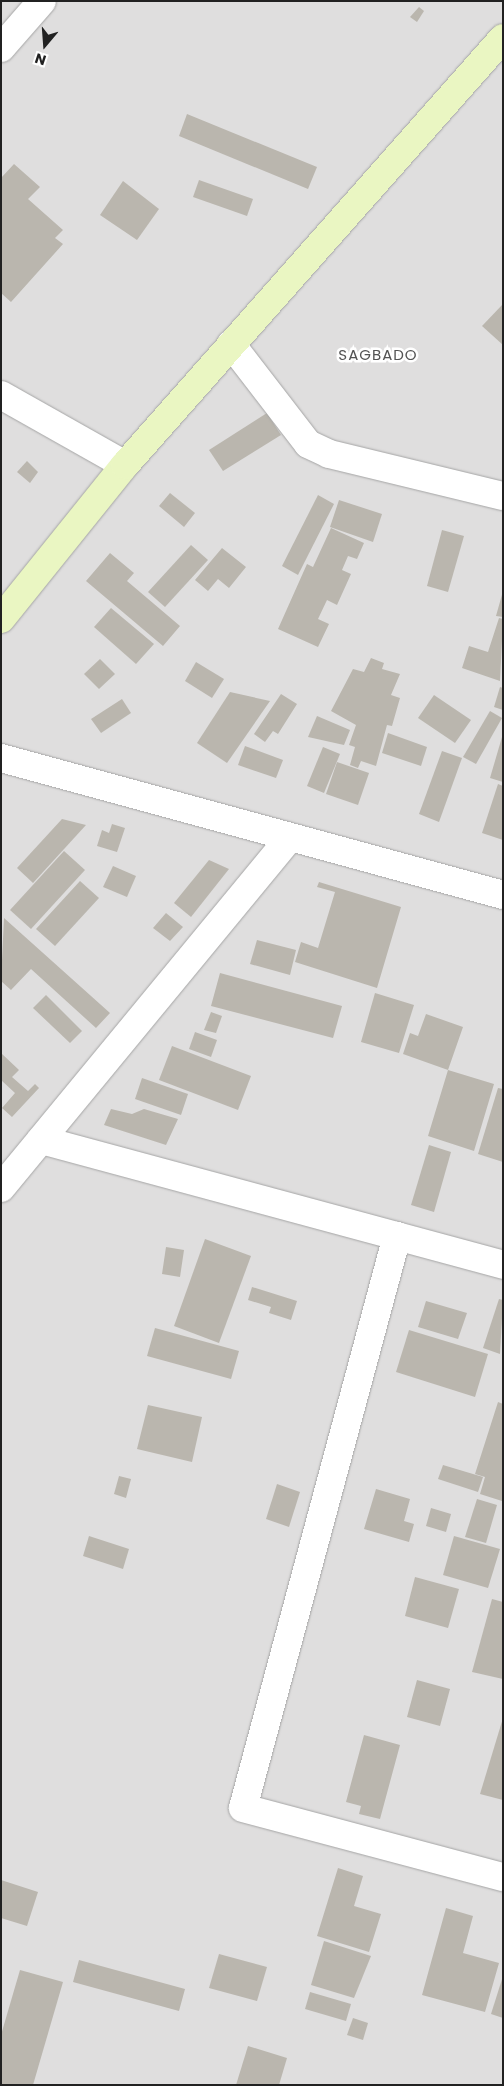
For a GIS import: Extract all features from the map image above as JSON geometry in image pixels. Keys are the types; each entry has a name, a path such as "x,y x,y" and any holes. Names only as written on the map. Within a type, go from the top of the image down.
{"street":[{"path":"1,48 42,1"},
{"path":"1,619 125,465 503,38"},
{"path":"231,344 308,444 329,454 503,496"},
{"path":"1,395 125,465"},
{"path":"1,758 503,895"},
{"path":"1,1188 290,838"},
{"path":"41,1140 503,1265"},
{"path":"397,1236 243,1808 503,1877"}],"shaded area":[{"path":"1,1 503,1 503,2085 1,2085"}],"building":[{"path":"419,7 424,11 417,22 410,17"},
{"path":"187,114 317,167 308,189 179,136"},
{"path":"14,164 40,187 28,199 63,230 55,238 63,244 11,302 1,293 1,178"},
{"path":"199,180 253,199 247,216 193,197"},
{"path":"123,181 159,209 137,240 100,215"},
{"path":"503,304 503,345 482,326"},
{"path":"267,413 281,435 223,471 209,450"},
{"path":"27,461 38,472 30,483 17,472"},
{"path":"170,493 195,513 184,527 159,506"},
{"path":"318,495 334,504 298,575 282,566"},
{"path":"339,500 382,514 373,542 330,527"},
{"path":"331,528 364,543 357,559 348,556 342,570 351,574 337,605 327,600 318,619 329,624 318,647 278,629 307,564 313,567"},
{"path":"442,530 464,536 448,592 427,586"},
{"path":"191,545 208,560 165,607 148,592"},
{"path":"222,548 246,567 229,588 218,579 208,591 195,580"},
{"path":"110,553 134,573 127,581 180,626 163,646 86,581"},
{"path":"503,591 503,617 496,616"},
{"path":"111,608 154,644 136,664 94,627"},
{"path":"499,618 503,619 500,681 462,668 469,646 488,652"},
{"path":"371,658 384,663 382,669 400,674 391,695 400,698 392,726 387,725 376,766 361,761 358,768 350,765 355,747 349,745 356,725 331,711 353,669 364,672"},
{"path":"100,659 115,674 99,689 84,674"},
{"path":"196,662 224,679 212,698 185,681"},
{"path":"500,687 503,688 503,710 494,707"},
{"path":"230,692 270,701 227,763 197,743"},
{"path":"281,694 297,704 278,734 273,731 265,742 254,734"},
{"path":"434,695 471,720 455,743 418,718"},
{"path":"122,699 131,713 101,733 91,719"},
{"path":"490,711 502,718 476,764 463,757"},
{"path":"317,716 350,730 344,745 308,737"},
{"path":"388,733 427,747 421,766 382,753"},
{"path":"503,737 503,782 490,778"},
{"path":"245,746 283,760 276,778 238,765"},
{"path":"323,747 340,754 324,793 307,786"},
{"path":"442,751 462,758 439,822 419,814"},
{"path":"337,762 369,773 358,805 326,794"},
{"path":"498,784 503,786 503,840 482,833"},
{"path":"62,819 86,825 33,883 17,868"},
{"path":"112,824 125,828 117,852 97,846 102,830 109,833"},
{"path":"64,851 85,870 31,929 10,910"},
{"path":"209,860 229,869 191,917 174,903"},
{"path":"113,866 136,876 127,897 103,887"},
{"path":"80,881 99,898 55,946 36,929"},
{"path":"319,882 401,907 377,988 295,962 301,942 318,948 335,892 317,887"},
{"path":"166,913 183,927 170,941 153,928"},
{"path":"4,918 110,1013 96,1028 31,969 11,990 1,981"},
{"path":"257,940 296,950 290,975 250,964"},
{"path":"220,973 342,1006 333,1038 211,1006"},
{"path":"375,993 414,1005 399,1053 361,1042"},
{"path":"46,995 82,1031 70,1043 33,1008"},
{"path":"211,1012 222,1016 216,1033 204,1030"},
{"path":"426,1014 463,1027 448,1070 403,1054 410,1033 418,1036"},
{"path":"195,1032 217,1040 211,1057 189,1049"},
{"path":"172,1046 251,1076 238,1110 159,1080"},
{"path":"1,1053 19,1070 12,1077 28,1091 35,1084 39,1088 12,1117 2,1108 15,1093 1,1080"},
{"path":"448,1070 494,1084 474,1151 428,1136"},
{"path":"142,1078 188,1094 181,1115 135,1099"},
{"path":"498,1088 503,1089 503,1162 478,1154"},
{"path":"111,1109 132,1114 144,1109 178,1119 166,1145 104,1125"},
{"path":"429,1145 451,1152 434,1212 411,1205"},
{"path":"205,1239 251,1256 219,1343 174,1326"},
{"path":"166,1247 184,1250 180,1277 162,1274"},
{"path":"252,1287 297,1301 291,1320 269,1313 271,1307 248,1300"},
{"path":"499,1299 503,1300 500,1354 483,1348"},
{"path":"426,1301 467,1313 458,1339 418,1327"},
{"path":"155,1328 239,1351 231,1379 147,1356"},
{"path":"409,1330 488,1354 475,1397 396,1372"},
{"path":"498,1402 503,1404 502,1501 480,1494 485,1477 475,1474"},
{"path":"148,1405 202,1417 192,1462 137,1449"},
{"path":"443,1465 483,1477 478,1492 438,1479"},
{"path":"119,1476 131,1479 126,1498 114,1494"},
{"path":"277,1484 300,1492 289,1527 266,1519"},
{"path":"376,1489 410,1499 404,1521 414,1524 409,1542 364,1529"},
{"path":"477,1499 497,1505 486,1543 465,1537"},
{"path":"431,1508 451,1514 446,1532 426,1526"},
{"path":"89,1536 129,1549 123,1569 83,1556"},
{"path":"454,1536 500,1549 488,1588 443,1575"},
{"path":"415,1577 459,1589 448,1628 405,1616"},
{"path":"492,1599 503,1602 503,1679 472,1672"},
{"path":"417,1680 450,1689 440,1726 407,1717"},
{"path":"503,1718 503,1800 480,1794"},
{"path":"364,1735 400,1745 380,1819 359,1814 361,1806 346,1802"},
{"path":"338,1868 363,1876 354,1906 381,1914 369,1952 317,1936"},
{"path":"1,1880 38,1892 27,1926 1,1918"},
{"path":"446,1908 473,1916 463,1953 499,1963 485,2012 422,1995"},
{"path":"324,1941 371,1956 354,1998 311,1985"},
{"path":"219,1954 267,1967 257,2001 209,1988"},
{"path":"79,1960 185,1989 179,2011 73,1982"},
{"path":"20,1970 63,1982 33,2085 1,2085 1,2035"},
{"path":"503,1976 503,2018 491,2014"},
{"path":"310,1992 351,2004 346,2021 305,2009"},
{"path":"353,2018 368,2023 363,2040 347,2035"},
{"path":"248,2046 287,2058 279,2085 236,2085"}],"district":[{"name":"SAGBADO","path":"378,355"}]}
